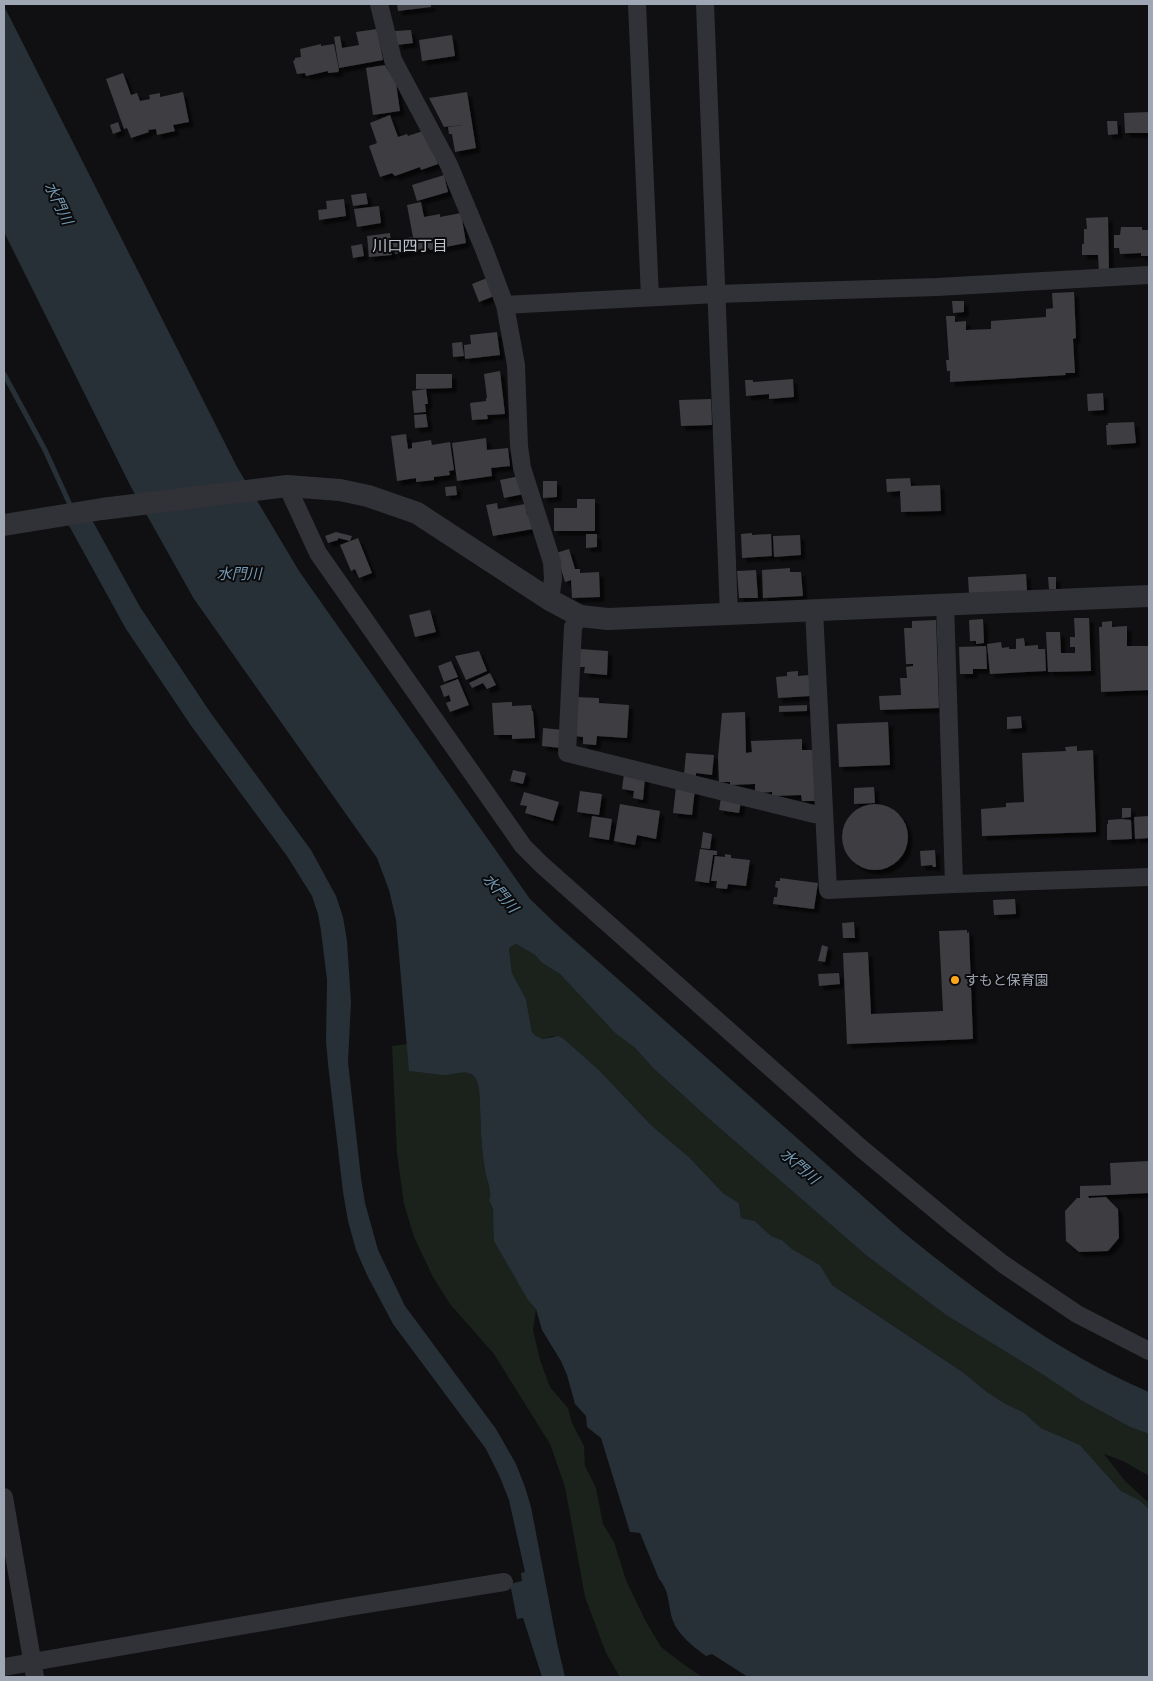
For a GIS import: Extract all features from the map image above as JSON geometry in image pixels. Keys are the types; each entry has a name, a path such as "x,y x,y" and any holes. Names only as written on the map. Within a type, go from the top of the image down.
{"street":[{"path":"379,4 393,60 449,165 505,305 516,365 519,446 522,468 552,562 553,579 550,600"},
{"path":"637,4 650,297"},
{"path":"704,4 729,614"},
{"path":"505,305 717,294 937,287 1149,275"},
{"path":"287,486 318,553 518,838 542,865 862,1149 956,1227 1004,1264 1077,1314 1149,1351"},
{"path":"12,524 102,509 287,486 340,490 368,496 417,513 550,600 580,616 608,619 1149,596"},
{"path":"945,604 954,884"},
{"path":"814,610 828,890 1149,877"},
{"path":"580,616 573,627 567,753 814,814 824,814"},
{"path":"4,1498 34,1669"},
{"path":"4,1667 34,1669 349,1607 504,1582"}],"shaded area":[{"path":"516,944 535,955 542,963 560,974 615,1033 635,1048 653,1068 867,1256 946,1315 1084,1402 1130,1427 1149,1434 1149,1476 1123,1461 1104,1454 1125,1481 1149,1503 1149,1509 1139,1500 1121,1491 1080,1445 1041,1428 1023,1412 987,1392 964,1373 832,1285 820,1265 792,1249 782,1240 771,1236 755,1221 741,1218 739,1203 723,1193 689,1157 651,1125 600,1071 564,1039 552,1036 543,1039 536,1036 532,1032 526,999 512,973 509,948"},
{"path":"407,1044 410,1071 441,1075 464,1072 469,1073 476,1080 479,1088 481,1139 483,1160 489,1185 489,1200 514,1276 536,1309 533,1330 540,1360 550,1387 568,1408 572,1423 584,1446 585,1466 596,1488 603,1524 614,1542 626,1580 645,1620 661,1647 702,1677 620,1677 606,1653 585,1597 565,1487 550,1444 494,1354 450,1304 433,1277 414,1237 404,1204 397,1154 392,1046"}],"water":[{"name":"水門川","path":"4,6 237,467 299,571 530,899 903,1232 961,1278 1021,1321 1083,1359 1149,1392 1149,1434 1130,1427 1084,1402 946,1315 867,1256 708,1118 653,1068 635,1048 615,1033 560,974 542,963 535,955 516,944 509,948 512,973 526,999 532,1032 543,1039 558,1036 564,1039 600,1071 651,1125 689,1157 723,1193 739,1203 741,1218 755,1221 771,1236 782,1240 792,1249 820,1265 832,1285 964,1373 987,1392 1023,1412 1041,1428 1080,1445 1121,1491 1139,1500 1149,1509 1149,1677 748,1677 712,1654 706,1656 687,1640 675,1626 667,1594 640,1533 630,1532 601,1438 587,1427 586,1416 575,1404 567,1375 561,1361 542,1330 536,1309 528,1300 494,1241 493,1210 489,1200 490,1189 483,1160 479,1088 476,1080 469,1073 464,1072 441,1075 409,1071 396,920 389,890 377,858 194,599 131,487 4,232"},
{"path":"86,509 140,607 210,712 311,850 336,896 343,917 347,941 351,1002 348,1062 361,1178 365,1203 378,1250 405,1306 496,1429 516,1464 531,1507 565,1677 542,1677 523,1618 517,1619 510,1584 522,1581 521,1573 525,1572 509,1500 499,1475 486,1449 393,1324 356,1250 343,1192 326,1041 327,980 318,914 312,896 287,856 192,727 126,629 62,513"}],"building":[{"path":"397,4 431,4 431,7 398,11"},
{"path":"377,29 383,60 339,68 334,37 340,36 342,48 359,45 356,32"},
{"path":"411,30 413,43 397,45 395,31"},
{"path":"452,35 455,56 422,61 419,40"},
{"path":"321,44 321,46 334,44 338,72 328,73 328,71 306,76 305,73 297,74 293,61 295,58 301,57 300,49"},
{"path":"385,65 396,83 400,111 373,115 366,68"},
{"path":"123,73 131,95 137,93 140,101 150,99 149,95 160,93 160,97 183,92 189,122 173,125 175,131 157,135 156,129 148,130 149,132 131,138 127,128 124,129 106,79"},
{"path":"467,92 476,148 455,152 452,134 449,134 448,127 463,125 444,127 429,98"},
{"path":"1149,112 1149,133 1125,133 1124,113"},
{"path":"390,115 398,137 426,130 438,164 421,170 420,167 395,176 392,173 380,177 369,146 377,143 370,123"},
{"path":"1107,121 1117,121 1118,134 1108,135"},
{"path":"118,122 121,131 113,134 110,125"},
{"path":"444,175 448,192 417,201 412,185"},
{"path":"366,193 368,204 353,206 351,195"},
{"path":"344,199 346,216 319,220 318,210 327,209 326,201"},
{"path":"421,202 424,217 440,214 440,217 461,213 466,243 395,254 392,241 412,237 415,248 407,205"},
{"path":"379,206 381,223 357,227 354,209"},
{"path":"1108,217 1109,271 1099,272 1098,255 1082,255 1084,229 1087,229 1086,218"},
{"path":"1121,227 1142,227 1142,230 1149,230 1149,256 1141,256 1141,253 1120,254 1119,248 1114,248 1114,235 1120,235"},
{"path":"390,233 392,255 369,257 367,236"},
{"path":"362,244 364,256 353,258 351,246"},
{"path":"487,278 494,296 479,302 472,284"},
{"path":"1074,292 1076,338 1073,339 1075,373 950,382 950,371 947,371 946,360 949,360 946,316 955,316 955,322 966,321 966,330 991,329 991,321 1046,317 1046,309 1053,308 1052,293"},
{"path":"952,301 964,301 964,312 953,313"},
{"path":"497,332 500,355 465,359 464,345 471,344 470,335"},
{"path":"462,342 464,356 453,357 452,343"},
{"path":"500,371 505,414 487,415 488,419 472,420 470,403 486,401 487,398 484,374"},
{"path":"416,374 452,374 452,388 416,389"},
{"path":"793,379 794,397 769,399 769,394 746,396 745,380 753,380 753,382"},
{"path":"426,389 428,404 425,404 426,412 414,413 412,391"},
{"path":"1103,393 1104,410 1088,411 1087,394"},
{"path":"711,399 712,425 681,426 679,400"},
{"path":"426,414 428,427 415,428 414,415"},
{"path":"1134,422 1136,443 1107,445 1106,425 1108,423"},
{"path":"406,434 408,449 412,448 412,443 431,440 432,445 450,442 454,470 449,471 450,475 434,477 434,480 416,482 416,478 397,481 391,436"},
{"path":"486,438 487,450 508,448 510,466 491,468 492,476 457,481 452,443"},
{"path":"520,476 524,494 504,498 500,480"},
{"path":"910,478 911,486 940,485 941,511 901,512 900,491 887,492 886,479"},
{"path":"543,481 557,481 557,497 543,498"},
{"path":"456,486 457,495 446,496 445,487"},
{"path":"577,499 595,499 595,531 554,531 554,508 577,508"},
{"path":"497,503 498,509 525,504 527,515 530,514 533,529 493,536 486,505"},
{"path":"336,532 352,536 350,541 338,538 338,540 328,543 325,536"},
{"path":"752,533 752,535 771,534 772,556 742,558 741,534"},
{"path":"586,534 597,534 597,547 586,548"},
{"path":"800,535 801,555 774,557 773,536"},
{"path":"358,538 372,573 359,578 355,569 351,571 340,545"},
{"path":"569,549 575,569 580,569 580,573 599,572 600,597 572,598 571,580 565,582 556,553"},
{"path":"790,568 790,572 801,572 803,596 763,598 762,570"},
{"path":"756,570 758,598 739,598 737,571"},
{"path":"1026,574 1027,591 969,594 968,577"},
{"path":"1048,577 1056,577 1056,589 1049,589"},
{"path":"430,610 436,632 415,637 409,615"},
{"path":"1074,618 1089,618 1091,671 1048,672 1046,632 1060,632 1061,653 1075,653 1075,647 1070,647 1070,637 1075,637"},
{"path":"983,619 984,643 976,644 976,641 970,641 969,620"},
{"path":"936,620 939,708 880,710 879,696 901,695 900,678 907,678 906,667 913,666 913,664 906,664 904,628 912,628 912,621"},
{"path":"1112,621 1112,627 1127,626 1127,646 1149,646 1149,690 1101,692 1099,627 1102,627 1102,622"},
{"path":"1024,638 1025,646 1038,645 1038,649 1045,649 1046,671 990,674 987,644 1001,642 1002,648 1016,649 1016,639"},
{"path":"986,646 987,669 973,669 973,674 960,674 959,647"},
{"path":"580,649 608,651 607,675 584,673 585,667 579,667"},
{"path":"479,651 487,671 466,680 455,656"},
{"path":"451,661 458,677 444,682 438,666"},
{"path":"798,671 798,676 809,675 810,696 778,698 776,677 787,676 787,672"},
{"path":"490,673 496,685 487,689 483,683 472,688 469,683"},
{"path":"458,679 469,705 450,712 446,703 451,701 449,695 444,697 440,686"},
{"path":"576,697 599,698 599,703 629,705 627,738 597,736 596,745 583,744 583,737 574,736"},
{"path":"512,702 512,706 531,705 535,738 512,739 512,735 494,735 492,703"},
{"path":"807,705 807,711 779,712 779,706"},
{"path":"745,712 746,753 752,752 751,741 802,739 802,750 813,750 815,801 802,801 801,795 772,796 772,792 755,793 755,784 730,785 730,782 719,782 718,757 722,713"},
{"path":"1021,716 1022,728 1007,729 1007,717"},
{"path":"888,722 890,765 839,767 837,724"},
{"path":"543,728 564,730 562,748 542,746"},
{"path":"1077,746 1077,751 1093,750 1096,832 982,836 981,809 1006,807 1006,803 1024,802 1022,753 1066,751 1065,747"},
{"path":"686,753 714,755 712,775 696,773 696,776 684,775"},
{"path":"513,770 526,773 523,784 510,781"},
{"path":"624,774 645,777 643,800 633,798 634,791 622,789"},
{"path":"676,787 695,789 692,815 673,813"},
{"path":"874,787 875,803 854,804 854,788"},
{"path":"580,791 602,794 599,815 577,812"},
{"path":"524,792 559,802 553,821 525,813 527,806 520,805"},
{"path":"721,798 741,802 739,813 719,810"},
{"path":"620,804 660,811 656,839 637,835 635,845 614,841"},
{"path":"875,804 887,807 898,814 905,825 908,837 905,849 898,860 887,867 875,870 863,867 852,860 845,849 842,837 845,825 852,814 863,807"},
{"path":"1122,808 1131,808 1131,817 1122,818"},
{"path":"592,816 612,819 609,840 589,837"},
{"path":"1148,816 1149,838 1135,839 1134,817"},
{"path":"1108,820 1131,820 1132,839 1107,840"},
{"path":"703,832 712,834 710,849 701,848"},
{"path":"700,849 717,851 717,855 713,855 709,883 695,881"},
{"path":"935,850 936,867 932,865 921,866 920,851"},
{"path":"725,854 731,855 731,858 750,860 746,886 728,884 727,889 716,888 717,881 711,881 715,856 725,857"},
{"path":"780,878 818,883 814,909 773,904 774,897 777,897 778,888 775,887 776,881 780,881"},
{"path":"1015,899 1016,914 994,915 993,900"},
{"path":"854,922 855,938 843,938 842,923"},
{"path":"967,930 967,933 969,932 973,1039 847,1044 843,953 868,952 871,1014 943,1011 939,931"},
{"path":"822,945 828,947 825,962 818,961"},
{"path":"839,973 840,984 819,986 818,974"},
{"path":"1149,1161 1149,1193 1088,1196 1089,1198 1106,1197 1118,1209 1119,1238 1108,1251 1079,1252 1066,1241 1065,1211 1077,1198 1080,1198 1080,1186 1111,1185 1110,1163"}],"waterway":[{"path":"4,374 45,450 72,509"}],"place":[{"name":"すもと保育園","path":"955,980"}],"district":[{"name":"川口四丁目","path":"410,245"}]}
